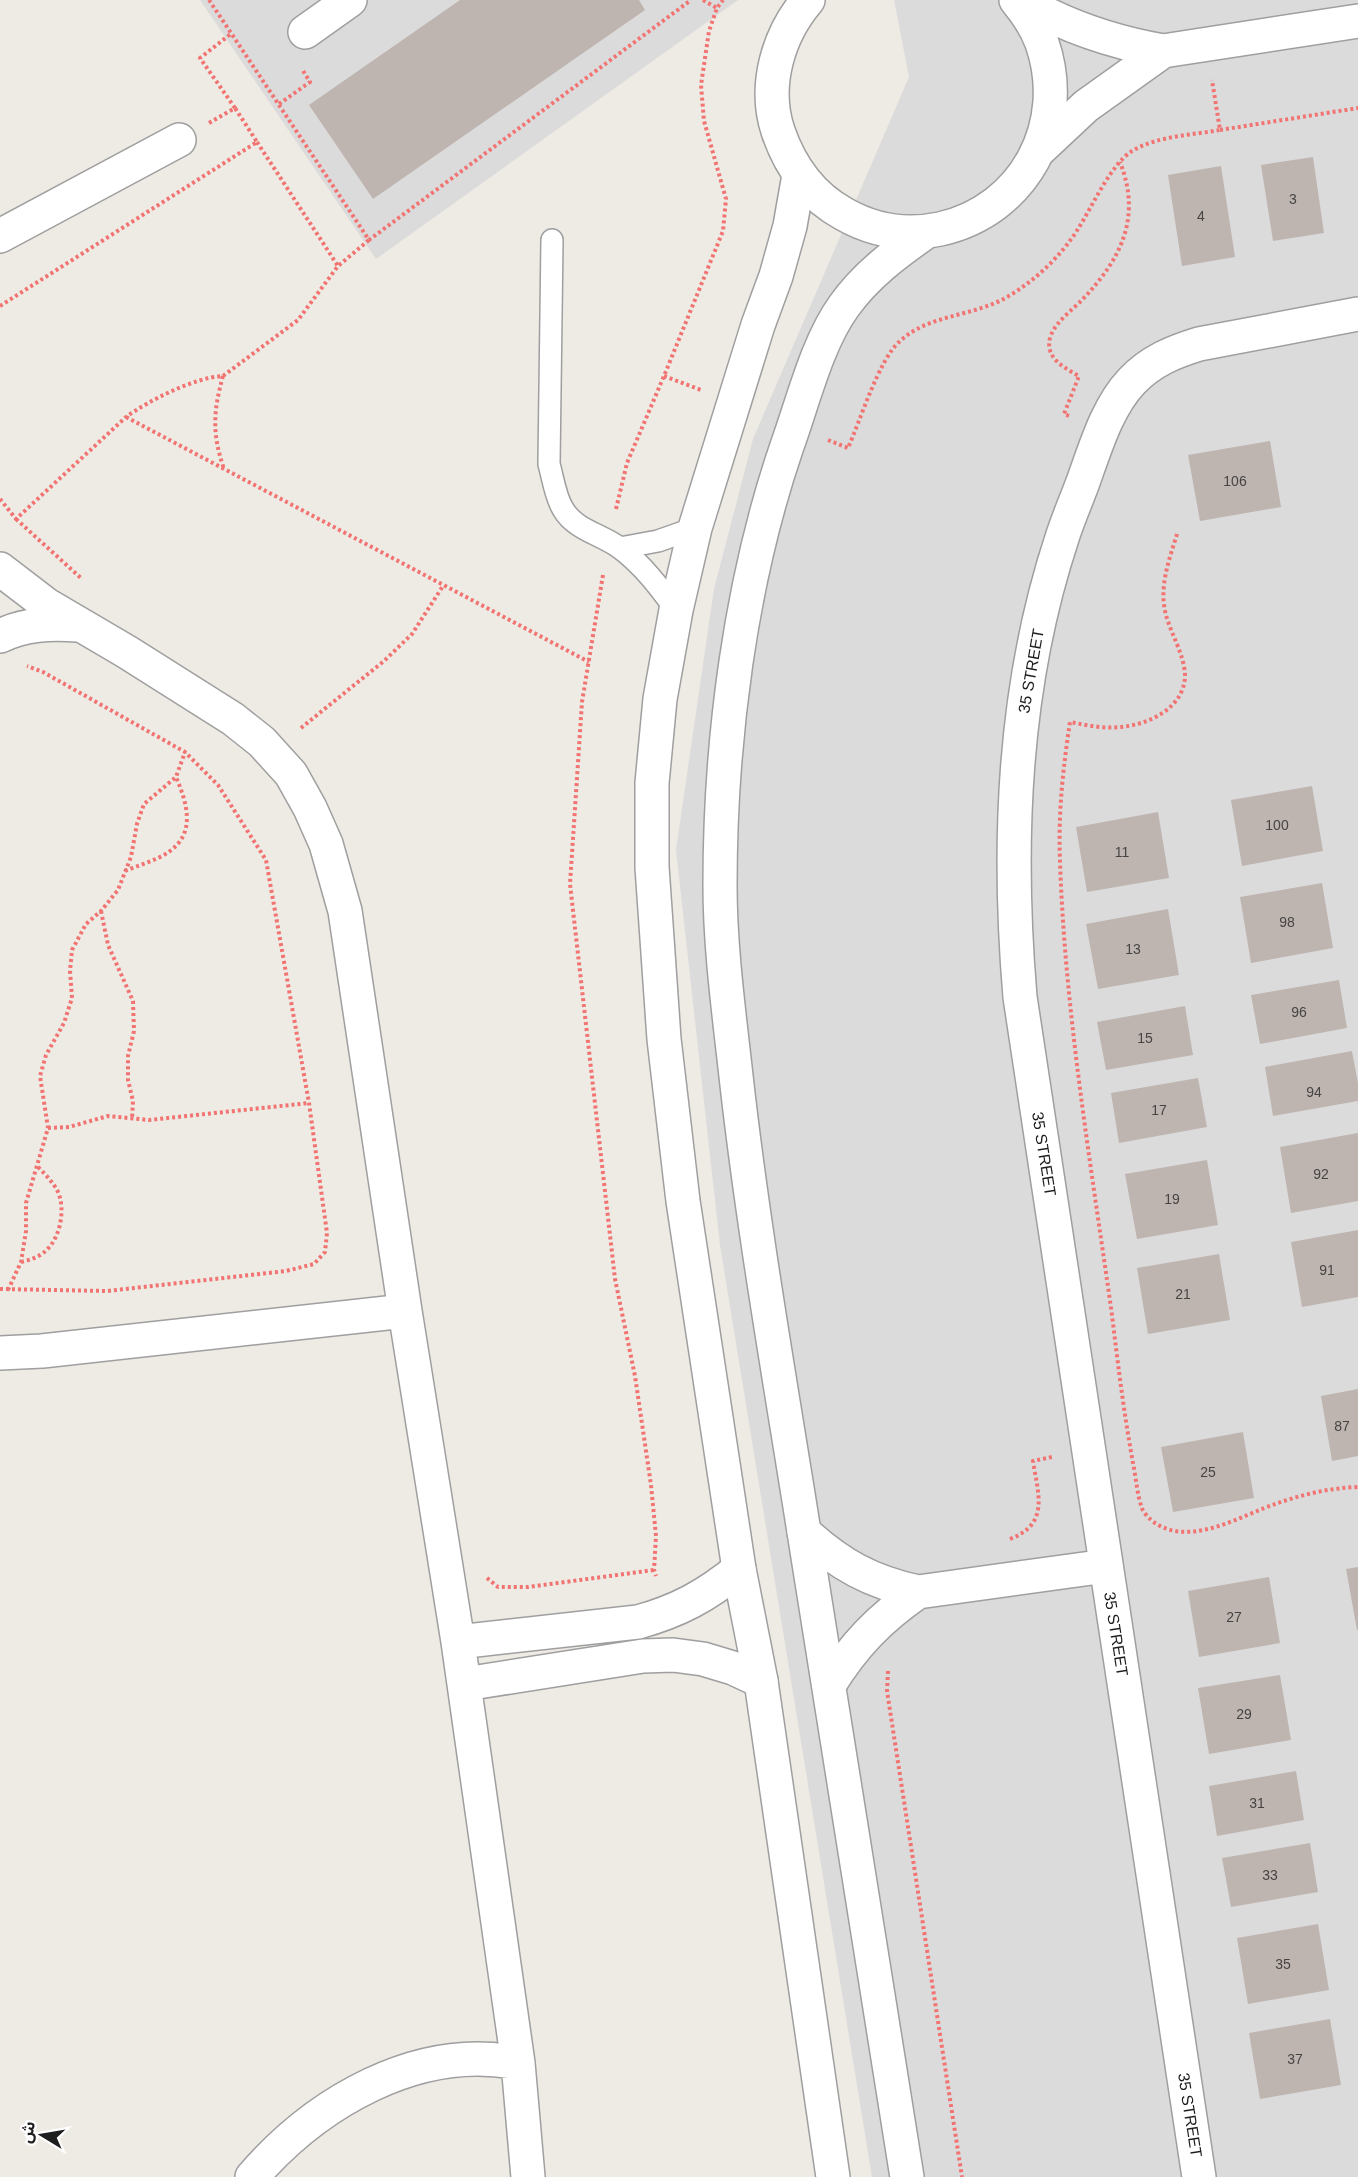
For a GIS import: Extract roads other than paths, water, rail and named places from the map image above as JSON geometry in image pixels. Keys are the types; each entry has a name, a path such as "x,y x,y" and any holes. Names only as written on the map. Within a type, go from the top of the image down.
{"street":[{"path":"305,32 350,0"},
{"path":"808,0 784,38 775,66 772,94 776,123 784,150 799,175 828,204 855,220 878,228 902,232 926,232 955,225 981,214 1005,196 1024,174 1039,150 1048,123 1051,96 1049,68 1042,42 1029,17 1016,0"},
{"path":"1021,0 1069,25 1100,37 1163,51 1358,21"},
{"path":"1039,150 1086,106 1163,51"},
{"path":"0,236 179,140"},
{"path":"799,175 790,226 776,276 758,325 695,528 676,610 660,699 652,783 652,867 670,1098 683,1201 739,1569 761,1680 833,2177"},
{"path":"908,2177 755,1226 725,974 720,890 722,806 729,723 741,640 759,546 777,476 824,342 842,308 867,279 895,253 926,232"},
{"name":"35 STREET","path":"1199,2177 1020,997 1015,939 1013,835 1017,765 1023,708 1033,651 1062,538 1101,433 1130,382 1149,364 1173,352 1198,344 1358,314"},
{"path":"0,570 47,605 127,652 232,719 254,736 291,774 326,844 345,911 405,1311 465,1684 518,2063 528,2177"},
{"path":"0,636 28,626 53,623 78,625"},
{"path":"0,1353 42,1351 405,1311"},
{"path":"804,1532 845,1565 876,1580 918,1592 1106,1566"},
{"path":"458,1642 638,1622 692,1603 739,1569"},
{"path":"829,1685 846,1657 867,1632 892,1610 918,1592"},
{"path":"465,1684 643,1656 673,1655 703,1659 761,1680"},
{"path":"252,2177 296,2133 329,2109 363,2088 391,2076 449,2061 480,2059 518,2063"}],"lane":[{"path":"552,240 549,464 563,510 583,529 620,548 650,577 676,610"},
{"path":"620,548 658,541 695,528"}]}
